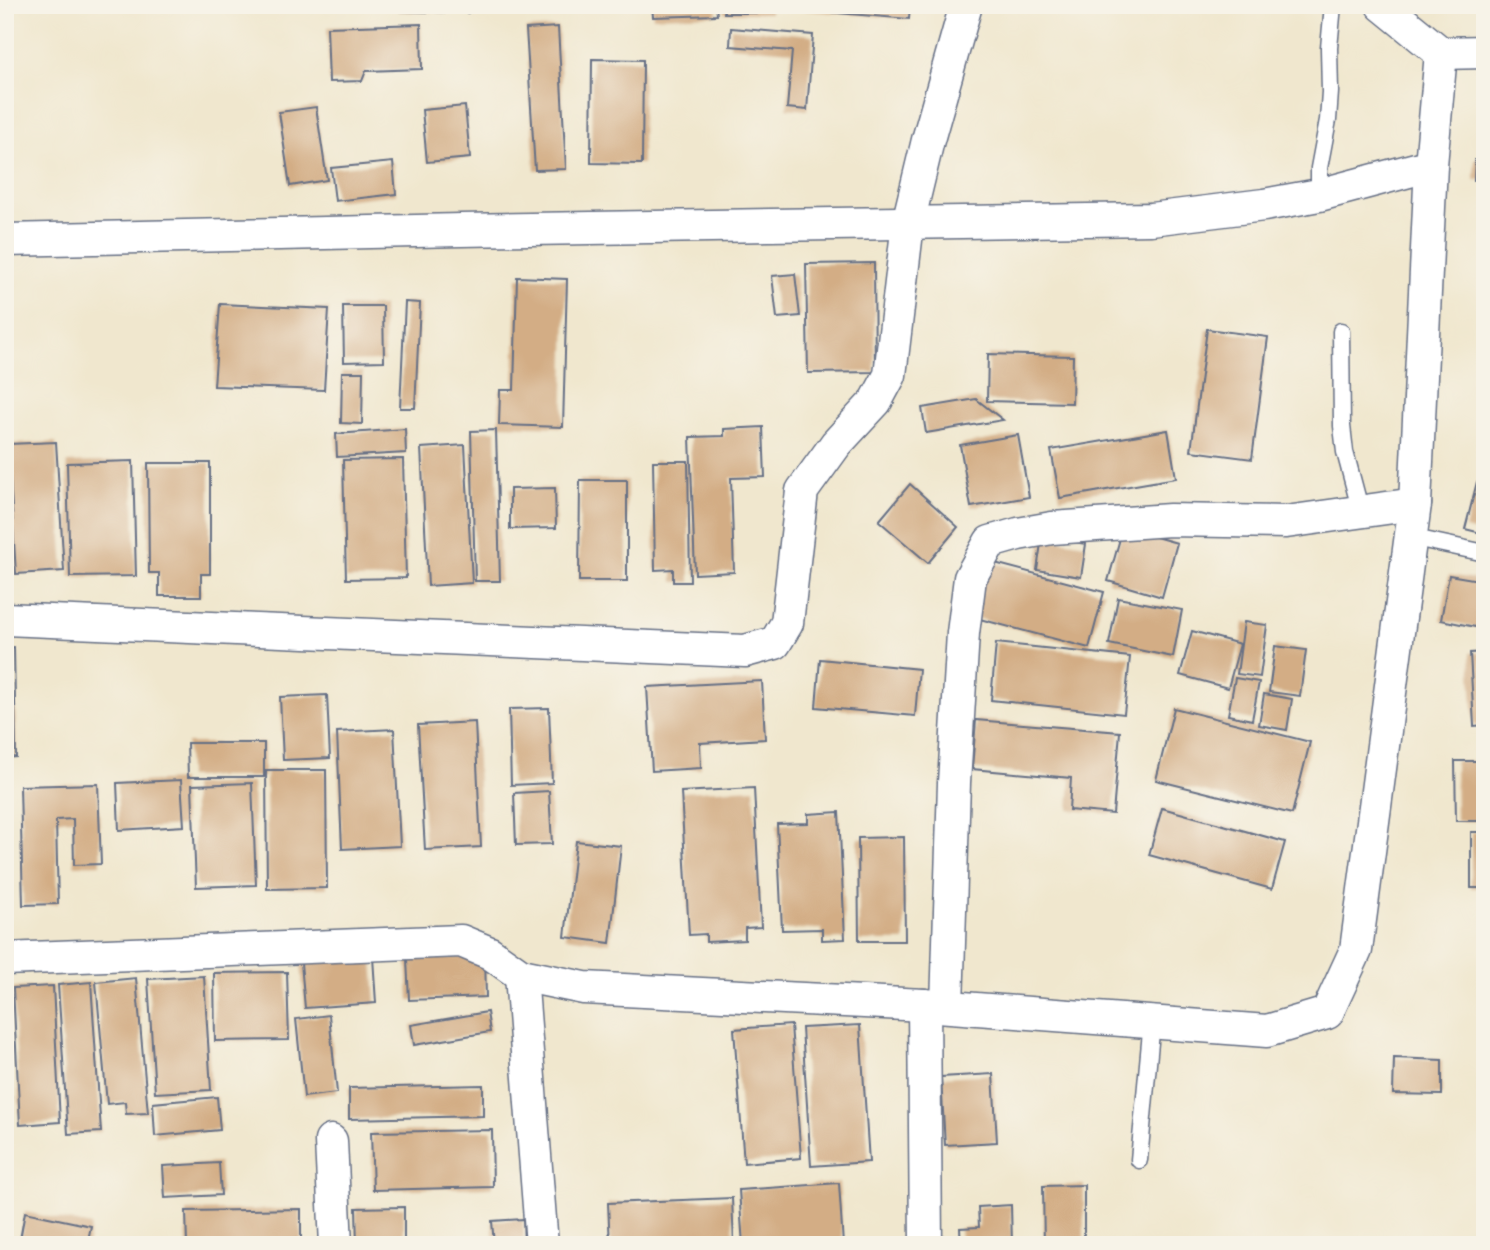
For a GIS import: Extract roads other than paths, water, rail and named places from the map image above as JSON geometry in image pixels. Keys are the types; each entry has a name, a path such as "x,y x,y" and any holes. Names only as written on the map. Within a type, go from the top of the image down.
{"street":[{"path":"5,619 745,651 775,643 787,623 802,491 836,444 876,401 890,375 908,223 966,5"},
{"path":"1382,5 1441,53 1485,52"},
{"path":"5,959 461,942 491,953 521,975 584,988 936,1005 1267,1031 1327,1013 1356,950 1415,504 1431,164 1441,53"},
{"path":"5,240 1151,219 1264,205 1319,195 1431,164"},
{"path":"926,1245 936,1005 963,632 970,578 990,542 1052,528 1170,520 1286,522 1415,504"},
{"path":"521,975 542,1245"},
{"path":"331,1141 336,1245"}],"lane":[{"path":"1319,195 1319,168 1328,120 1329,48 1333,5"},
{"path":"1340,331 1345,452 1361,512"},
{"path":"1410,537 1485,553"},
{"path":"1139,1160 1152,1021"}]}
